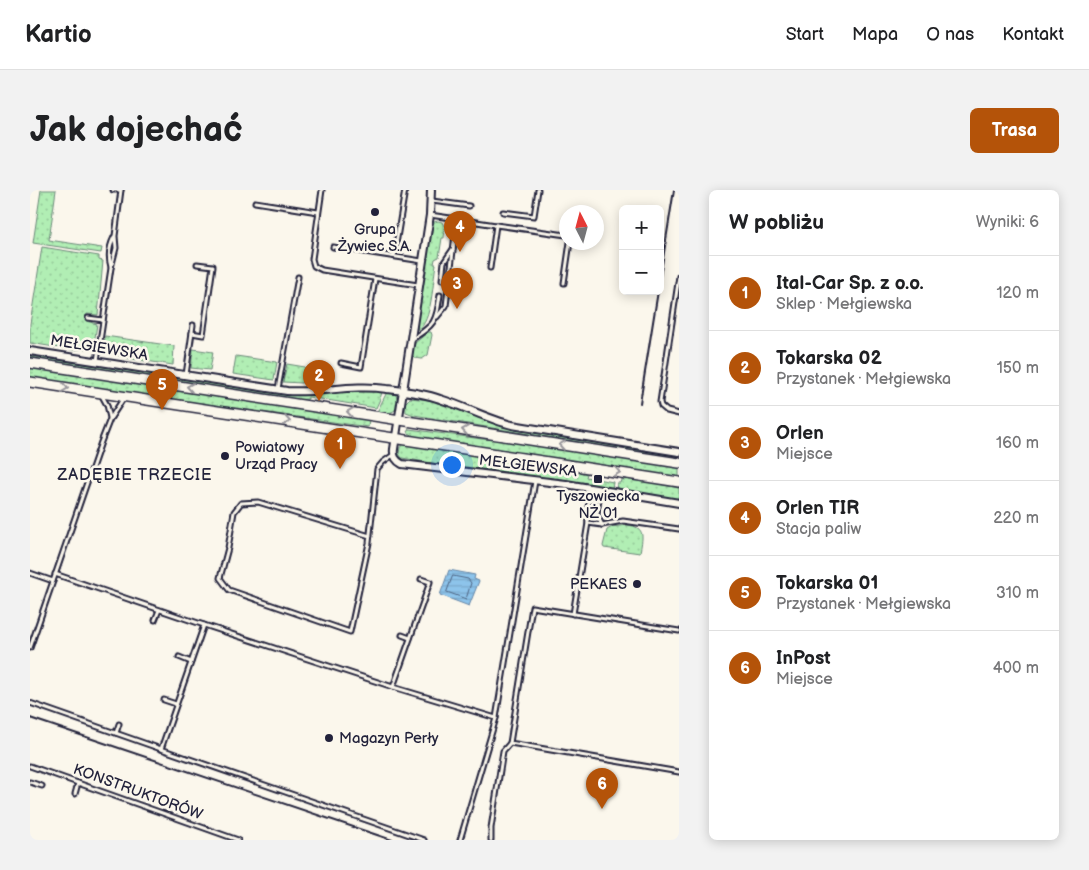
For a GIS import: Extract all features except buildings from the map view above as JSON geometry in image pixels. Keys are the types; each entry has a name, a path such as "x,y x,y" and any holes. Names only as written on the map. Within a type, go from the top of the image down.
{"main road":[{"name":"MEŁGIEWSKA","path":"30,363 679,463"},
{"name":"MEŁGIEWSKA","path":"30,382 679,482"}],"street":[{"path":"394,455 430,215 431,190"},
{"name":"MEŁGIEWSKA","path":"30,351 278,390 310,391 360,387 403,391 437,398 492,420 512,425 679,452"},
{"name":"MEŁGIEWSKA","path":"394,455 402,464 536,480 679,503"}],"lane":[{"path":"97,362 111,268 116,248 115,236 121,190 113,190"},
{"path":"322,190 312,260 314,266 322,270 419,286"},
{"path":"394,256 405,190"},
{"path":"503,212 534,216 538,190"},
{"path":"431,201 469,206"},
{"path":"255,202 318,212"},
{"path":"430,215 559,234"},
{"path":"450,275 457,220"},
{"path":"490,268 496,225"},
{"path":"333,247 422,261"},
{"path":"442,280 444,262 453,248"},
{"path":"564,283 569,250"},
{"path":"192,333 203,335 213,266 197,264"},
{"path":"679,276 660,402 666,411 679,414"},
{"path":"278,390 298,277"},
{"path":"340,364 361,367 375,279"},
{"path":"410,340 426,330 446,306 448,289"},
{"path":"437,317 440,295"},
{"path":"88,318 103,320"},
{"path":"186,375 194,325"},
{"path":"101,393 107,404 110,419"},
{"path":"30,647 110,419 125,396"},
{"path":"370,536 258,502 241,503 234,512 228,548 220,578 229,590 350,632 361,587 370,536 377,469 383,462 394,455"},
{"path":"460,840 496,718 536,480"},
{"path":"573,614 588,523 587,514 591,489"},
{"path":"600,490 597,515 602,526"},
{"path":"588,523 602,526 623,521 679,529"},
{"path":"30,573 53,581"},
{"path":"55,574 393,687 496,718"},
{"path":"393,687 430,582 421,579"},
{"path":"491,840 491,828 503,751 510,743 532,607 679,631"},
{"path":"155,620 159,610"},
{"path":"161,749 204,625"},
{"path":"402,635 410,638"},
{"path":"179,657 191,662"},
{"path":"164,700 176,704"},
{"path":"30,702 424,840"},
{"path":"116,733 119,724"},
{"path":"510,743 679,772"},
{"name":"KONSTRUKTORÓW","path":"30,766 230,839 238,840"},
{"path":"30,782 42,786"},
{"path":"75,794 78,783"}],"green space":[{"path":"41,190 56,190 49,240 102,248 101,253 33,243"},
{"path":"434,222 442,222 445,228 444,238 442,238 439,257 435,259 433,290 429,310 423,326 418,330 416,324 425,260 432,227"},
{"path":"42,247 99,256 99,260 103,261 98,315 87,314 86,321 97,324 92,348 73,350 30,343 30,324"},
{"path":"428,332 431,332 432,335 428,355 422,359 415,358 412,355 415,343"},
{"path":"105,336 174,346 173,365 125,358 104,350"},
{"path":"193,349 213,352 210,370 191,368"},
{"path":"30,356 287,394 382,392 376,408 308,397 308,399 291,400 30,359"},
{"path":"236,356 277,362 274,380 233,374"},
{"path":"287,364 305,367 302,383 283,382"},
{"path":"30,367 369,419 368,427 30,379"},
{"path":"309,367 333,371 334,381 306,383"},
{"path":"387,392 396,395 396,409 386,413 377,412"},
{"path":"410,398 429,400 505,427 679,456 679,459 414,415 406,412 405,403"},
{"path":"409,429 482,439 516,441 679,467 679,478 416,437 407,432"},
{"path":"404,444 559,467 587,474 586,477 613,482 612,489 432,465 432,463 402,458 399,454 400,447"},
{"path":"634,479 679,488 679,500 616,490 617,483 620,483 621,480"},
{"path":"627,525 638,528 642,534 640,553 604,548 607,530 612,527"}],"water":[{"path":"449,570 475,575 474,579 479,581 469,606 440,595"}],"railway":[{"path":"664,252 674,190"},
{"path":"640,403 657,295"},
{"path":"30,718 392,840"}],"place":[{"name":"Grupa Żywiec S.A.","path":"375,212"},
{"name":"Orlen TIR","path":"460,252"},
{"name":"Orlen","path":"457,309"},
{"name":"Tokarska 02","path":"319,401"},
{"name":"Tokarska 01","path":"162,410"},
{"name":"Powiatowy Urząd Pracy","path":"225,456"},
{"name":"Ital-Car Sp. z o.o.","path":"340,469"},
{"name":"Tyszowiecka NŻ 01","path":"598,479"},
{"name":"PEKAES","path":"637,584"},
{"name":"Magazyn Perły","path":"329,738"},
{"name":"InPost","path":"602,809"}],"district":[{"name":"ZADĘBIE TRZECIE","path":"135,475"}]}
